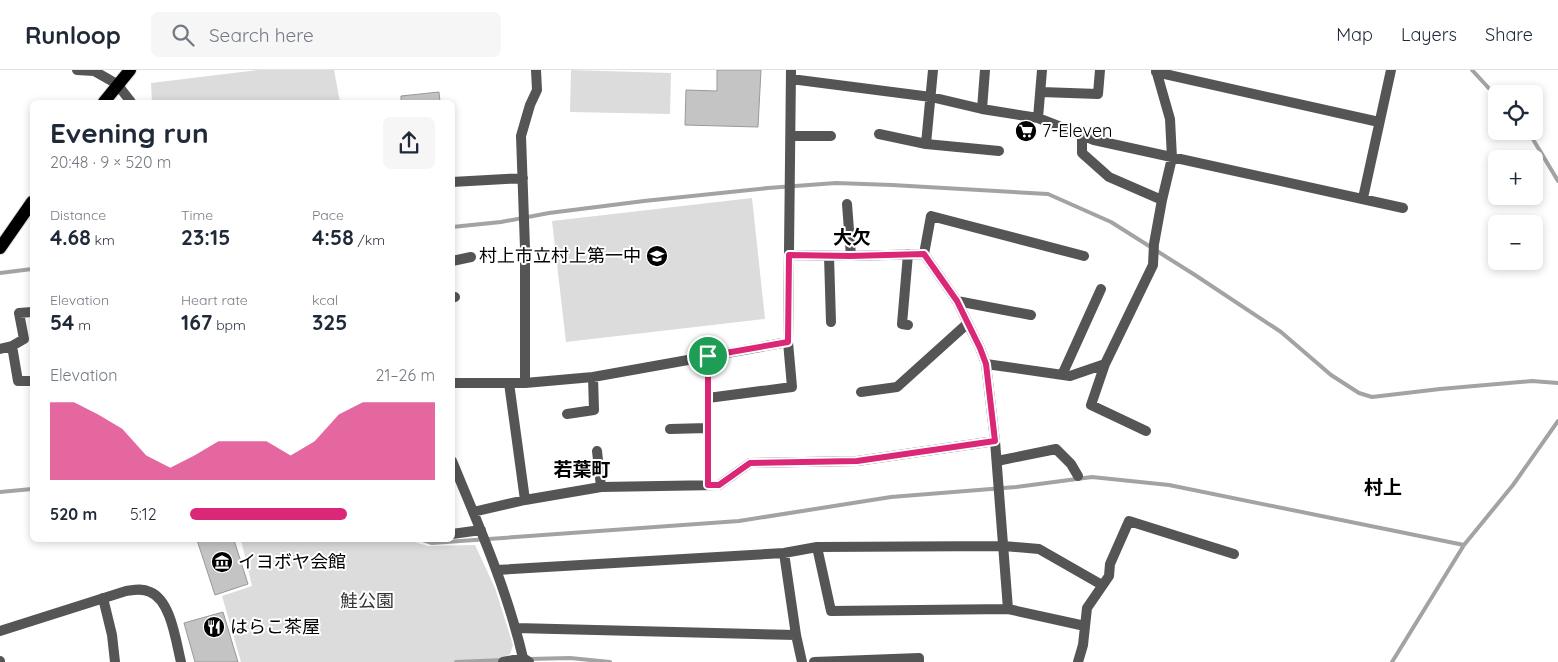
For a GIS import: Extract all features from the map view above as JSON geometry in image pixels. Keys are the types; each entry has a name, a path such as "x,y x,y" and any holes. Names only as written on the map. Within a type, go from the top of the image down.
{"main road":[{"path":"105,100 130,70"},
{"path":"0,248 30,205"}],"street":[{"path":"77,70 94,71 117,84 129,100"},
{"path":"525,383 525,248 521,136 530,105 537,90 536,70"},
{"path":"926,144 933,70"},
{"path":"982,108 985,70"},
{"path":"1038,118 1042,70"},
{"path":"1041,92 1098,94 1100,70"},
{"path":"1363,198 1391,70"},
{"path":"1146,431 1091,405 1105,364 1152,264 1162,200 1172,158 1170,120 1156,71 1379,122"},
{"path":"708,398 792,387 788,342 791,74 931,97 1038,118 1082,136 1172,158 1403,208"},
{"path":"879,134 926,144 999,150"},
{"path":"791,136 831,136"},
{"path":"1082,136 1082,153 1108,176 1162,200"},
{"path":"455,182 523,178"},
{"path":"847,204 850,256"},
{"path":"1008,609 997,461 986,364 957,301 924,254 931,216 1084,256"},
{"path":"908,254 902,324 908,325"},
{"path":"789,255 924,254"},
{"path":"830,256 831,322"},
{"path":"455,260 470,257"},
{"path":"1062,375 1101,289"},
{"path":"957,301 1031,316"},
{"path":"0,348 12,346 24,339 20,313 30,312"},
{"path":"861,392 897,387 968,323"},
{"path":"455,383 525,383 593,377 788,342"},
{"path":"12,346 18,381 30,381"},
{"path":"708,356 708,485"},
{"path":"986,364 1070,376 1105,364"},
{"path":"566,414 594,410 593,377"},
{"path":"509,383 525,500"},
{"path":"670,429 708,428"},
{"path":"474,512 525,500 601,487 719,485 750,463 857,461 995,441"},
{"path":"997,461 1056,449 1071,464 1078,476"},
{"path":"597,451 601,487"},
{"path":"455,468 497,570 526,660 503,662"},
{"path":"1078,662 1083,645 1087,608 1108,576 1110,564 1128,521 1234,554"},
{"path":"455,534 481,530"},
{"path":"817,546 831,611 1008,609 1085,626"},
{"path":"497,570 784,553 817,546 1004,546 1039,549 1102,585"},
{"path":"784,553 802,662"},
{"path":"0,632 103,598 139,589 151,592 161,600 172,623 181,662"},
{"path":"103,598 112,634 115,662"},
{"path":"516,628 796,634"},
{"path":"814,662 919,658 919,662"}],"green space":[{"path":"258,70 334,70 340,100 152,100 151,83"},
{"path":"571,70 671,73 670,114 570,112"},
{"path":"752,198 765,319 566,342 552,221"},
{"name":"鮭公園","path":"241,542 415,542 428,546 475,545 495,588 513,645 510,654 495,662 241,662 222,596 252,586"}],"building":[{"path":"717,70 761,70 758,127 685,125 686,90 717,91"},
{"path":"439,92 440,100 401,100 401,96"},
{"name":"イヨボヤ会館","path":"198,542 235,542 248,584 215,595"},
{"path":"223,612 238,662 195,662 184,623"}],"waterway":[{"path":"1472,70 1488,87"},
{"path":"1533,140 1558,181"},
{"path":"455,227 501,222 549,213 644,201 836,183 1048,194 1111,222 1195,275 1281,332 1331,375 1359,393 1372,397 1532,381 1558,383"},
{"path":"0,273 30,269"},
{"path":"1392,662 1464,545 1513,485 1558,421"},
{"path":"455,541 739,521 891,497 1016,487 1092,477 1169,485 1464,545"},
{"path":"0,492 30,489"},
{"path":"429,542 446,542"},
{"path":"528,659 570,658 610,662"},
{"path":"456,662 503,660"}],"place":[{"name":"7-Eleven","path":"1026,131"},
{"name":"村上市立村上第一中","path":"657,256"},
{"name":"イヨボヤ会館","path":"222,562"},
{"name":"はらこ茶屋","path":"214,627"}],"district":[{"name":"大欠","path":"852,237"},
{"name":"若葉町","path":"582,469"},
{"name":"村上","path":"1383,487"}],"route":[{"path":"924,254 957,301 980,348 986,364 995,441 857,461 750,463 719,485 708,485 708,356 788,342 789,255 924,254"}]}
